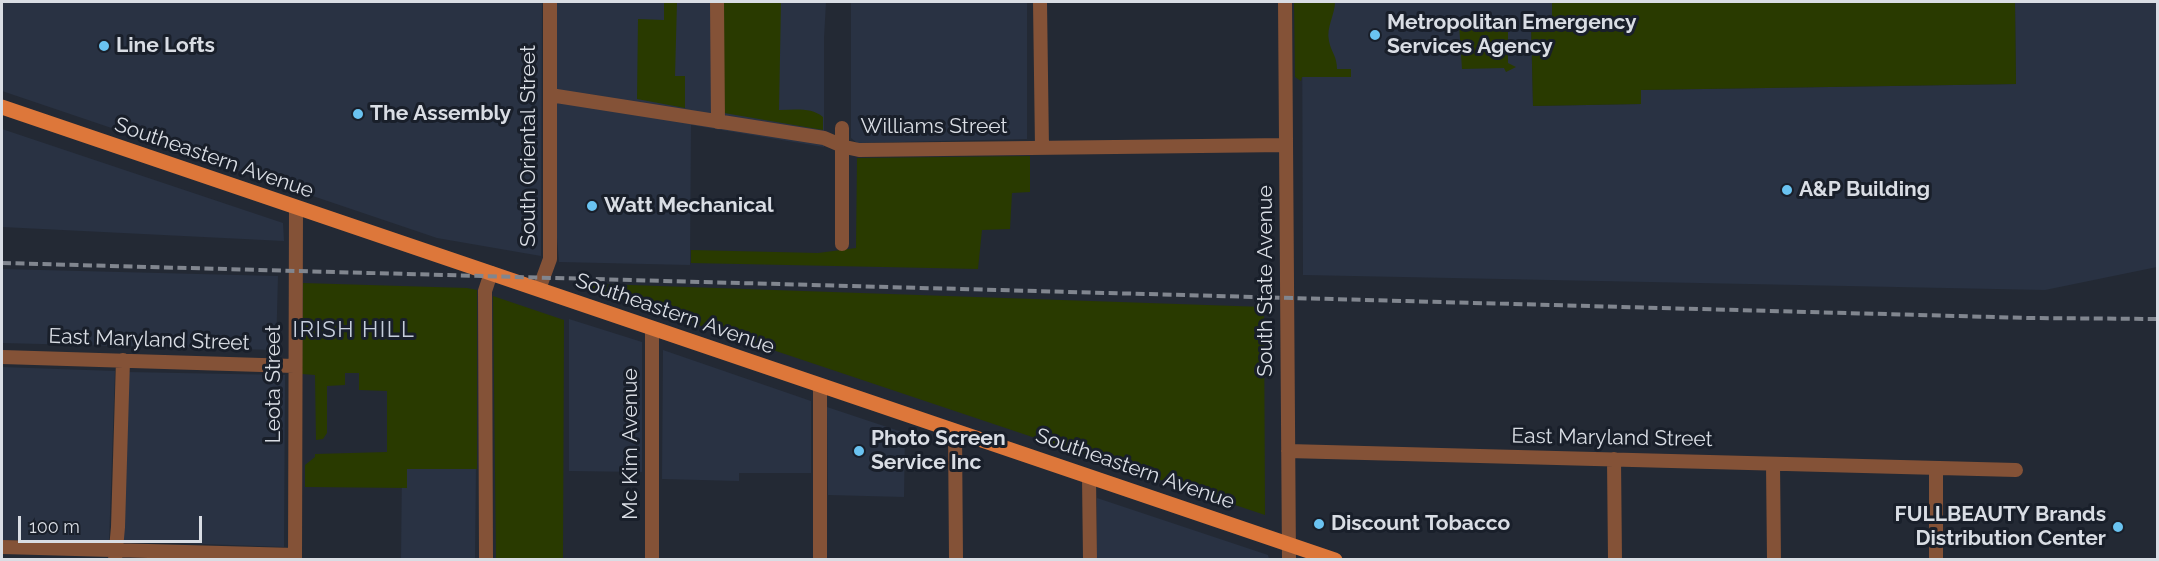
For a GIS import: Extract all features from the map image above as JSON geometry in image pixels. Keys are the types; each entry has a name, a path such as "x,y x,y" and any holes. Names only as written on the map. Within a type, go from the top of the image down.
{"main road":[{"name":"Southeastern Avenue","path":"2,108 1335,560"}],"street":[{"name":"South Oriental Street","path":"539,289 550,259 550,2"},
{"path":"717,2 718,122"},
{"path":"1040,2 1042,148"},
{"name":"South State Avenue","path":"1285,2 1289,560"},
{"name":"Williams Street","path":"550,95 824,138 859,150 1286,145"},
{"path":"842,128 842,244"},
{"name":"Leota Street","path":"295,557 296,208"},
{"path":"486,560 485,291 491,273"},
{"name":"Mc Kim Avenue","path":"652,328 652,560"},
{"name":"East Maryland Street","path":"2,357 294,366"},
{"path":"115,555 118,528 123,360"},
{"path":"820,385 820,560"},
{"path":"955,430 956,560"},
{"name":"East Maryland Street","path":"1288,451 2016,470"},
{"path":"1614,459 1615,560"},
{"path":"1773,464 1774,560"},
{"path":"1936,468 1936,560"},
{"path":"1089,477 1090,560"},
{"path":"2,547 115,555 295,557"}],"shaded area":[{"path":"2,2 542,2 541,256 437,238 2,91"},
{"path":"557,2 826,2 824,147 691,125 690,265 559,262 557,238"},
{"path":"851,2 1027,2 1027,139 857,143 851,138"},
{"path":"1302,2 1552,2 1552,22 1531,22 1533,106 1640,104 1640,90 2016,84 2015,2 2157,2 2157,267 2045,290 1303,275"},
{"path":"2,129 283,223 284,241 2,227"},
{"path":"2,269 278,276 276,350 2,343"},
{"path":"569,319 642,342 642,472 569,471"},
{"path":"663,350 811,401 811,473 739,473 739,481 662,479"},
{"path":"2,367 115,371 109,543 2,540"},
{"path":"127,372 285,375 284,547 123,541"},
{"path":"827,407 905,433 904,497 828,495"},
{"path":"476,463 475,559 401,560 402,465"},
{"path":"1097,498 1268,555 1269,559 1097,559"}],"green space":[{"path":"664,2 677,2 675,76 685,76 685,108 637,99 638,19 664,20"},
{"path":"723,2 781,2 779,110 802,110 818,114 823,117 823,130 724,113"},
{"path":"1294,2 1335,2 1329,41 1337,69 1351,69 1351,77 1302,77 1301,81 1295,77"},
{"path":"1552,2 2015,2 2016,84 1641,90 1641,104 1533,106 1531,22 1552,22"},
{"path":"1459,24 1508,24 1508,63 1516,67 1506,72 1504,68 1462,69"},
{"path":"1030,156 1030,192 1012,193 1010,229 982,230 978,269 691,263 691,250 818,253 856,248 857,158"},
{"path":"303,283 477,290 477,469 407,469 407,488 305,487 305,465 315,457 315,454 387,452 387,391 359,390 359,373 345,373 345,385 327,386 327,433 323,439 316,440 315,375 302,374"},
{"path":"573,283 1264,307 1265,515"},
{"path":"493,296 564,320 563,559 496,559"}],"railway":[{"path":"2,263 2030,318 2158,319"}],"place":[{"name":"Metropolitan Emergency Services Agency","path":"1375,35"},
{"name":"Line Lofts","path":"104,46"},
{"name":"The Assembly","path":"358,114"},
{"name":"A&P Building","path":"1787,190"},
{"name":"Watt Mechanical","path":"592,206"},
{"name":"Photo Screen Service Inc","path":"859,451"},
{"name":"Discount Tobacco","path":"1319,524"},
{"name":"FULLBEAUTY Brands Distribution Center","path":"2118,527"}],"district":[{"name":"IRISH HILL","path":"354,330"}]}
